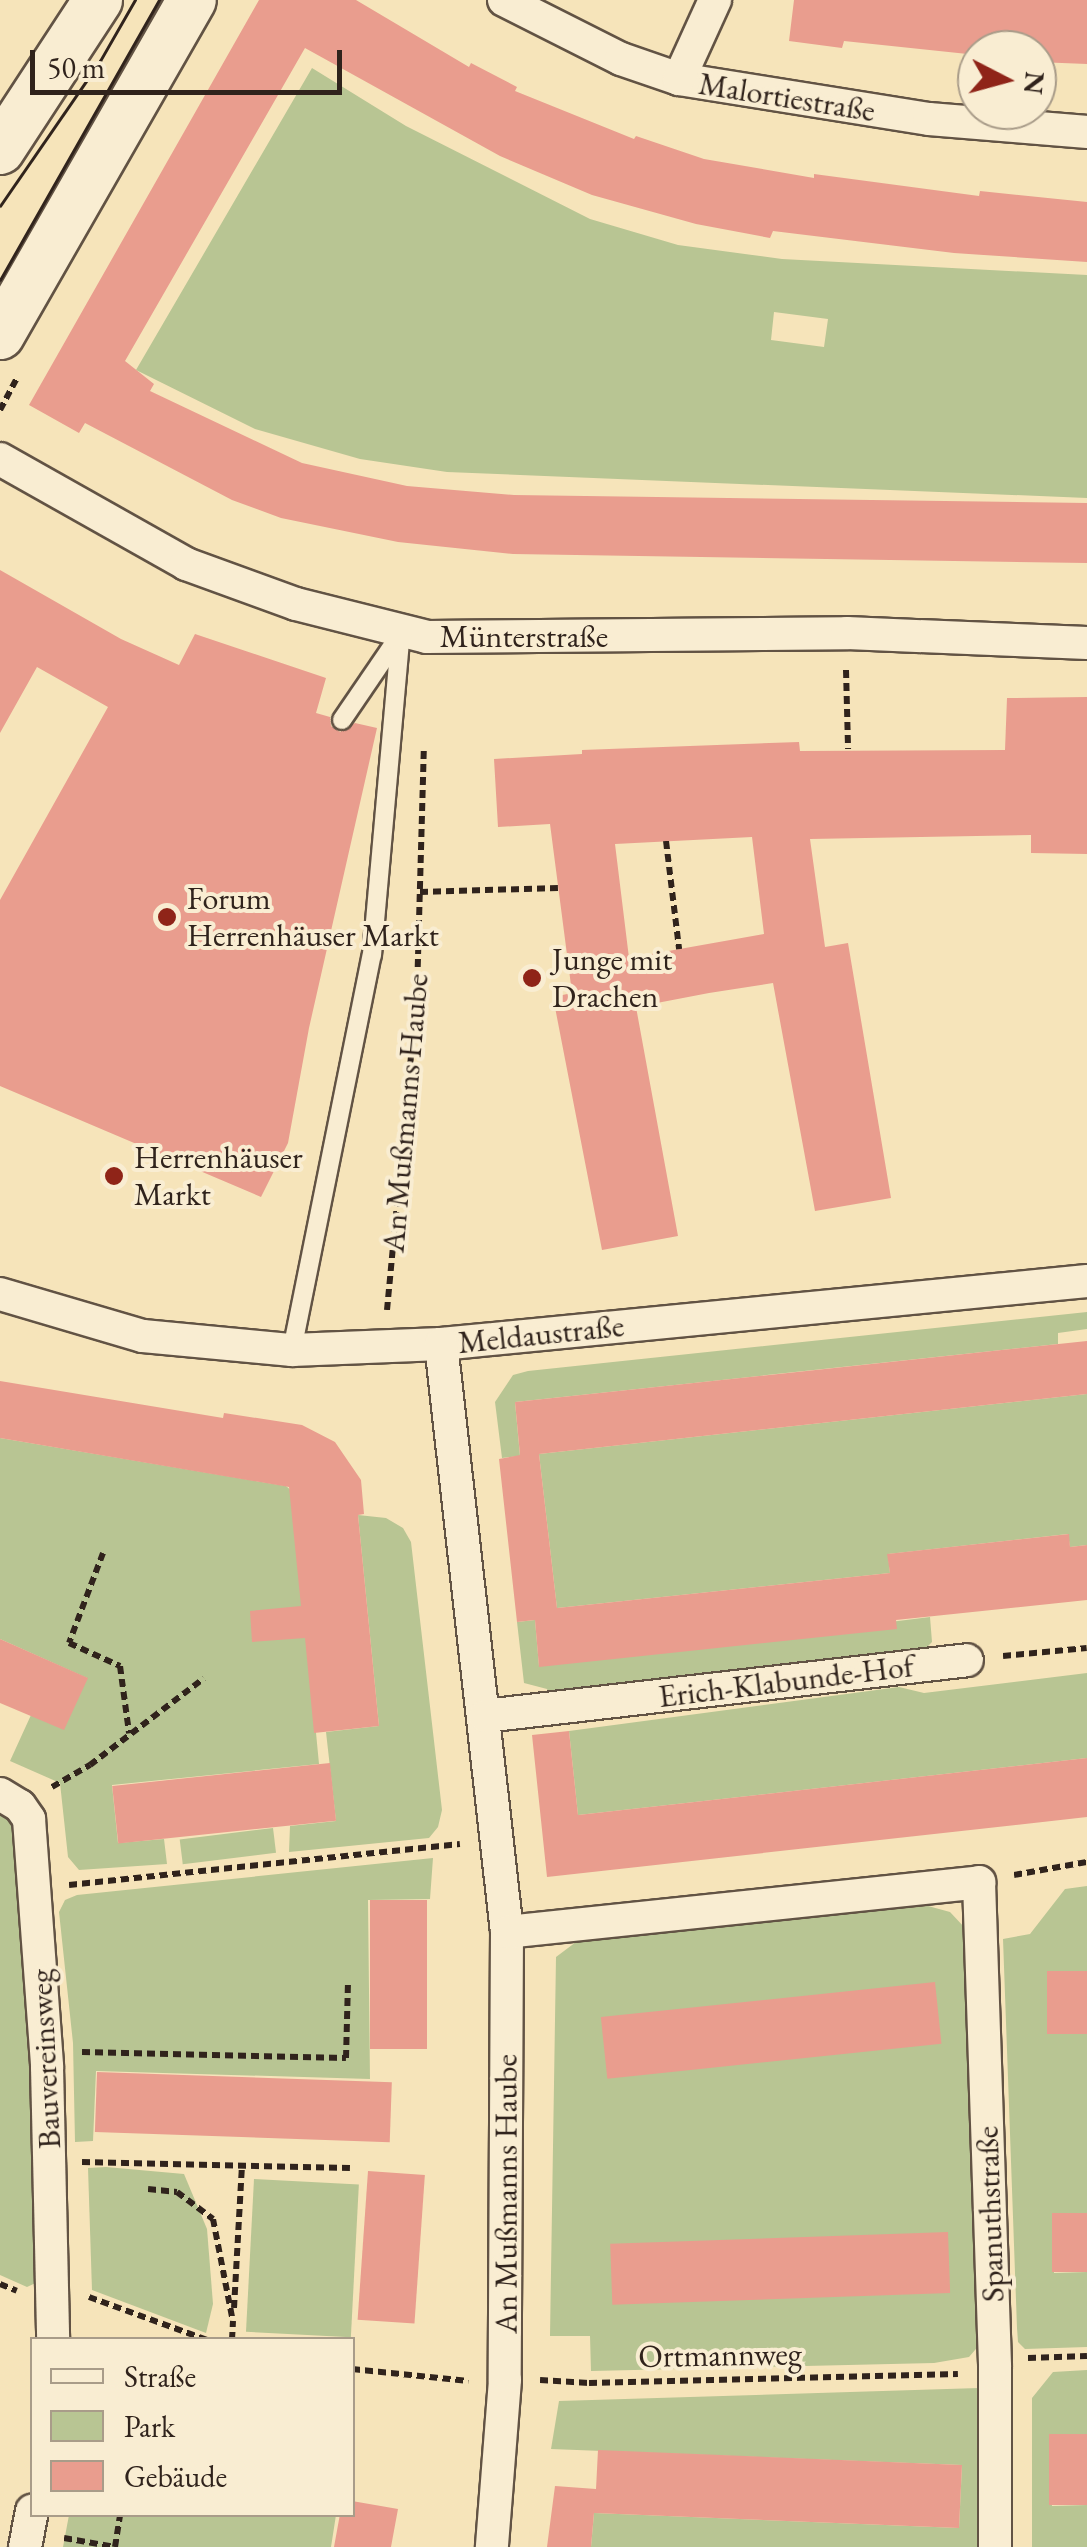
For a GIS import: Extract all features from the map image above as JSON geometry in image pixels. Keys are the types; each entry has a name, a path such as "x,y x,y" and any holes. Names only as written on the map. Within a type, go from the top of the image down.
{"street":[{"path":"0,150 98,0"},
{"path":"0,335 192,0"},
{"name":"Malortiestraße","path":"504,0 621,59 679,79 929,119 1087,132"},
{"path":"679,79 716,0"},
{"name":"Münterstraße","path":"0,459 186,564 296,604 427,638 846,633 1087,642"},
{"name":"Meldaustraße","path":"0,1294 143,1336 292,1350 440,1344 1087,1281"},
{"name":"An Mußmanns Haube","path":"440,1344 507,1932 505,2380 492,2547"},
{"name":"Erich-Klabunde-Hof","path":"485,1716 967,1660"},
{"name":"Bauvereinsweg","path":"10,1800 29,1819 46,2051 56,2294 54,2337"},
{"path":"507,1932 980,1882"},
{"name":"Spanuthstraße","path":"980,1882 995,2367 995,2547"}],"lane":[{"path":"342,720 401,633"},
{"path":"292,1350 372,955 401,633"}],"path":[{"path":"846,683 848,749"},
{"name":"An Mußmanns Haube","path":"384,1348 418,992 424,735"},
{"path":"666,841 679,949"},
{"path":"420,892 558,888"},
{"path":"104,1553 69,1643 120,1666 129,1734"},
{"path":"967,1660 1087,1648"},
{"path":"10,1800 90,1765 204,1678"},
{"path":"33,1889 496,1840"},
{"path":"980,1882 1087,1862"},
{"path":"46,2051 346,2058 348,1980"},
{"path":"51,2161 350,2168"},
{"path":"232,2337 242,2166"},
{"path":"148,2189 177,2192 213,2219 233,2322"},
{"path":"0,2284 20,2292 94,2297 199,2337"},
{"name":"Ortmannweg","path":"355,2369 463,2382 589,2383 968,2373 1026,2358 1087,2356"},
{"path":"29,2530 115,2547 120,2517"}],"green space":[{"path":"312,68 406,126 590,219 678,245 782,259 1087,275 1087,498 447,472 360,459 255,429 136,370","holes":["774,312 828,319 824,347 771,340"]},
{"path":"1087,1312 1087,1329 1058,1333 1058,1344 515,1402 520,1456 502,1458 495,1402 513,1375 528,1371"},
{"path":"1087,1394 1087,1545 1070,1547 1068,1534 888,1554 890,1573 557,1608 539,1454"},
{"path":"0,1438 286,1486 293,1492 319,1764 112,1785 118,1843 164,1839 167,1864 79,1870 68,1857 60,1783 10,1761 31,1715 87,1678 0,1639"},
{"path":"358,1515 386,1518 403,1528 411,1542 442,1810 438,1827 429,1838 289,1852 290,1826 336,1821 326,1732 379,1726"},
{"path":"930,1617 932,1642 920,1654 551,1700 547,1689 524,1683 517,1622 535,1620 539,1666"},
{"path":"1087,1673 1087,1758 578,1815 569,1731 899,1687 924,1693"},
{"path":"0,1794 20,1806 42,2280 27,2287 0,2275"},
{"path":"273,1828 276,1853 183,1864 180,1839"},
{"path":"433,1858 430,1899 368,1900 370,2079 96,2071 93,2141 75,2142 73,2043 59,1912 65,1900 77,1895"},
{"path":"1087,1886 1087,1971 1047,1974 1087,2034 1087,2213 1052,2215 1054,2273 1087,2272 1087,2347 1025,2349 1018,2342 1017,2328 1003,1939 1030,1934 1065,1889"},
{"path":"928,1906 950,1912 965,1928 981,2343 969,2357 934,2363 591,2371 590,2336 550,2336 556,1957 580,1939"},
{"path":"88,2168 184,2174 207,2229 213,2304 206,2333 92,2290"},
{"path":"254,2179 359,2184 351,2337 246,2332"},
{"path":"1087,2370 1087,2434 1050,2435 1052,2506 1087,2505 1087,2547 1032,2547 1032,2398 1053,2372"},
{"path":"979,2388 978,2547 591,2547 594,2513 959,2528 962,2465 551,2449 559,2401"},
{"path":"68,2517 336,2517 331,2547 63,2547"}],"building":[{"path":"259,0 356,0 469,67 471,63 517,87 515,91 634,139 636,136 704,159 814,178 814,174 979,196 980,191 1087,202 1087,262 954,253 773,231 770,238 696,224 592,195 500,156 305,48 125,361 154,384 150,391 302,463 407,486 514,495 1087,503 1087,563 513,554 398,542 281,518 232,500 85,423 79,433 29,405"},
{"path":"794,0 1087,0 1087,64 1057,63 1057,30 957,30 957,53 844,41 842,48 789,41"},
{"name":"Forum Herrenhäuser Markt","path":"0,570 121,639 179,665 195,634 326,678 316,713 330,717 331,726 340,732 355,723 377,728 309,1028 288,1143 261,1197 0,1086 0,900 108,707 37,667 0,733"},
{"path":"1087,697 1087,854 1031,853 1031,835 810,839 825,947 848,943 891,1198 815,1211 773,983 709,993 636,1007 678,1236 602,1250 553,997 572,993 550,824 498,827 494,759 582,754 582,750 799,742 800,751 1005,750 1007,698","holes":["752,837 764,934 629,958 615,844"]},
{"path":"1087,1341 1087,1394 539,1454 557,1608 890,1573 887,1554 1069,1534 1070,1547 1087,1545 1087,1600 896,1620 897,1629 539,1667 535,1620 517,1622 499,1459 520,1455 515,1402"},
{"path":"0,1381 223,1418 224,1413 302,1425 335,1442 361,1480 364,1514 358,1515 379,1726 314,1733 305,1638 252,1642 250,1611 301,1606 289,1487 0,1438"},
{"path":"0,1639 88,1678 64,1730 0,1703"},
{"path":"569,1731 578,1815 1087,1758 1087,1817 547,1877 532,1735"},
{"path":"330,1763 336,1821 118,1844 112,1786"},
{"path":"370,1900 427,1900 427,2049 370,2049"},
{"path":"1047,1971 1087,1971 1087,2034 1047,2034"},
{"path":"935,1982 941,2044 607,2079 601,2017"},
{"path":"97,2072 392,2082 390,2142 95,2132"},
{"path":"368,2171 425,2175 414,2324 358,2320"},
{"path":"1052,2213 1087,2213 1087,2272 1052,2272"},
{"path":"948,2232 950,2293 612,2305 610,2244"},
{"path":"1049,2434 1087,2434 1087,2505 1049,2505"},
{"path":"598,2450 962,2465 959,2528 594,2513 591,2547 547,2547 555,2486 596,2489"},
{"path":"355,2502 398,2509 391,2547 334,2547 339,2517 355,2517"}],"tram line":[{"path":"0,206 100,61 135,0"},
{"path":"0,280 159,0"}],"place":[{"name":"Forum Herrenhäuser Markt","path":"167,917"},
{"name":"Junge mit Drachen","path":"532,978"},
{"name":"Herrenhäuser Markt","path":"114,1176"}]}
